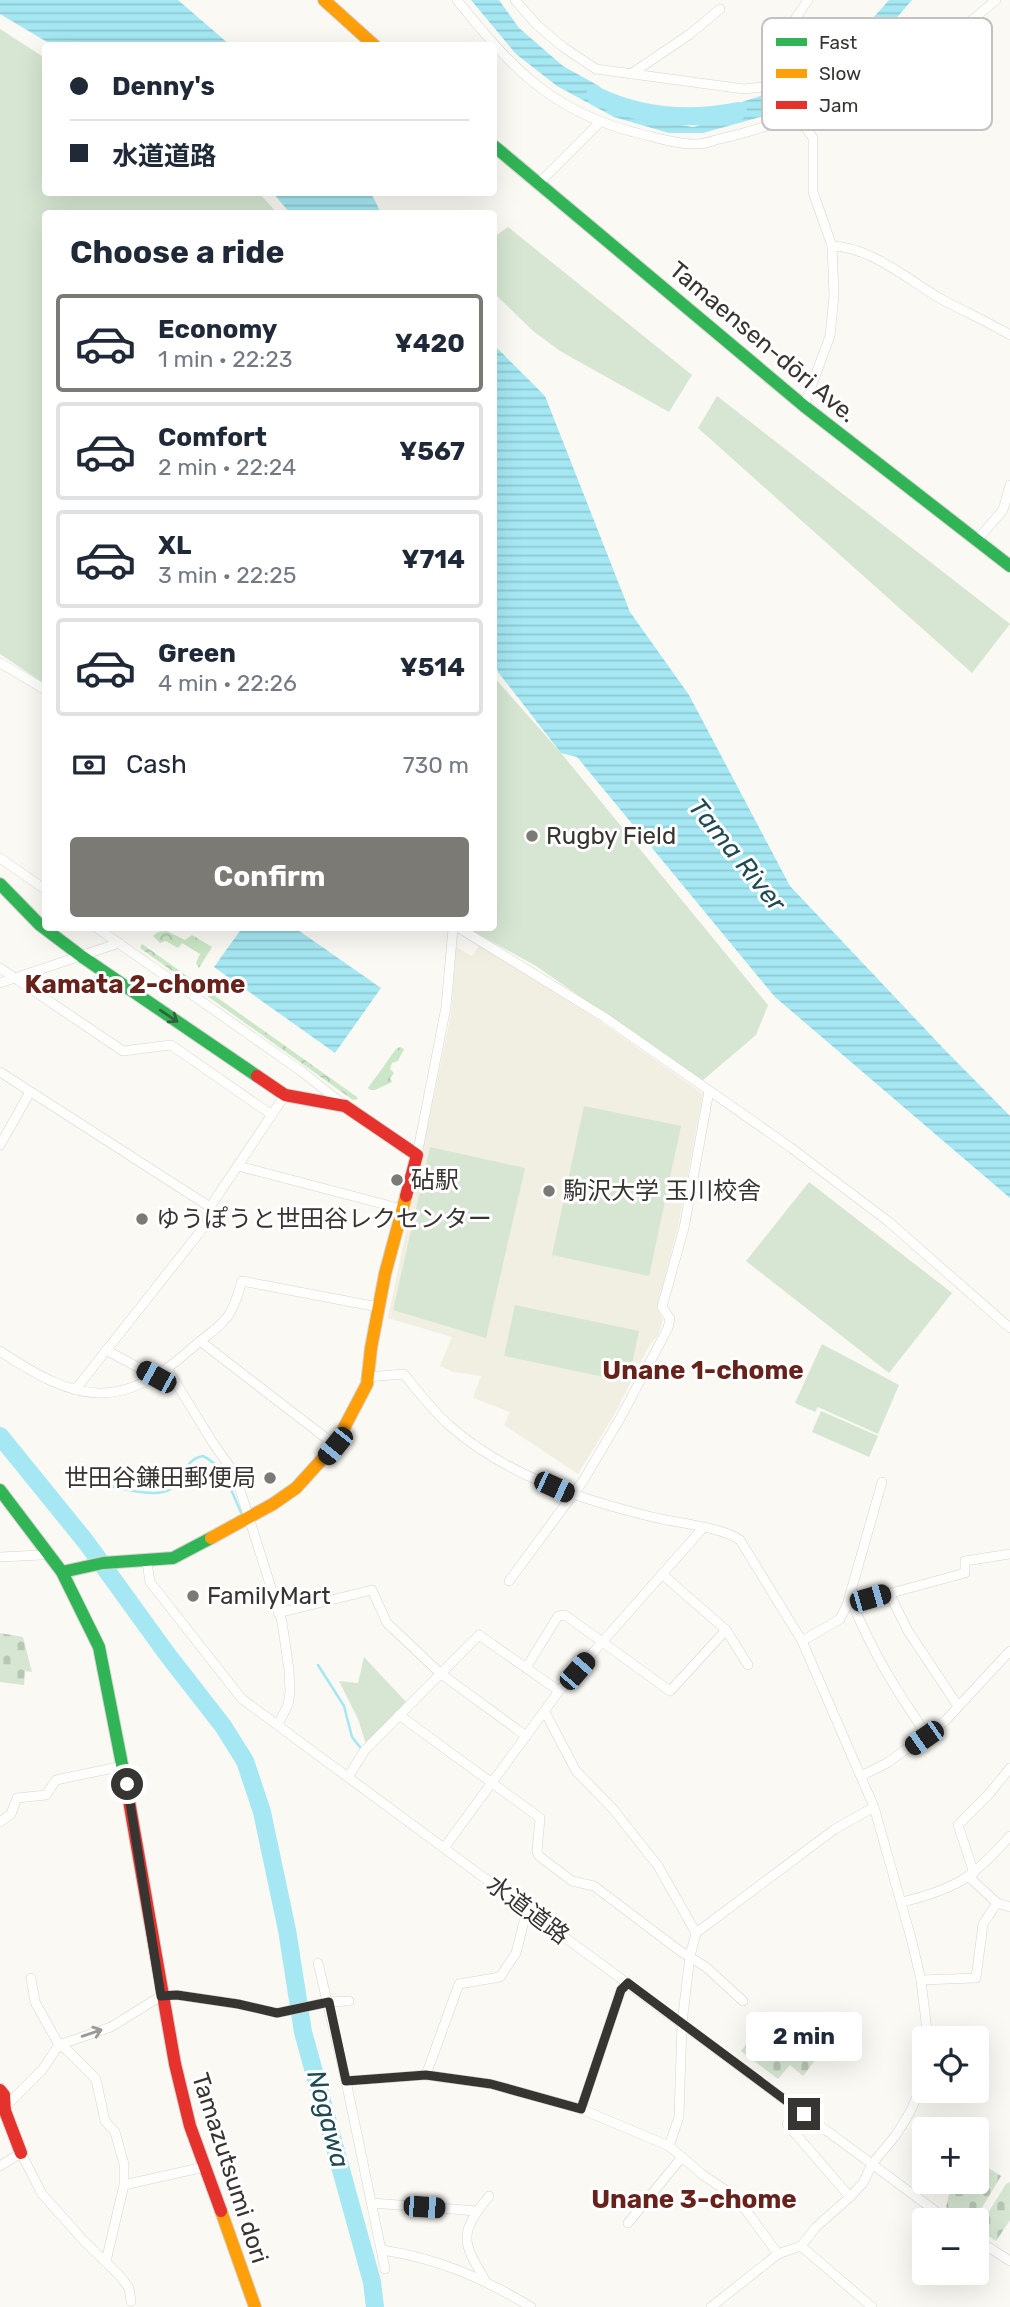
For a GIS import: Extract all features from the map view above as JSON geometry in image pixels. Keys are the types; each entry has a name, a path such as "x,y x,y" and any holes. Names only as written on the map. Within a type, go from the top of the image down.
{"main road":[{"path":"324,0 371,42"},
{"name":"Tamaensen-dōri Ave.","path":"497,149 804,406 1010,566"},
{"path":"0,884 42,927"},
{"path":"48,931 285,1095 345,1106 417,1155 378,1307 367,1384 335,1446 296,1488 180,1556 164,1561 90,1564 66,1570"},
{"name":"Tamazutsumi dori","path":"0,1490 47,1551 66,1570 99,1647 123,1766 161,1996 190,2126 255,2307"},
{"path":"0,2090 4,2095 21,2153"}],"street":[{"path":"457,0 491,42"},
{"path":"515,0 537,25 596,69 744,89 762,88"},
{"path":"796,18 808,0"},
{"path":"974,18 996,0"},
{"path":"630,74 690,34 720,9"},
{"path":"497,49 516,69 560,103 600,122 666,140 699,144 739,136 762,127"},
{"path":"538,184 600,122"},
{"path":"804,406 830,337 834,295 832,246 813,192 813,138 807,130"},
{"path":"832,246 844,246 881,262 928,292 1010,335"},
{"path":"977,540 1003,510 1010,485"},
{"path":"0,663 42,688"},
{"path":"0,858 42,887"},
{"path":"101,931 301,1071 345,1106"},
{"path":"417,1155 446,1006 453,931"},
{"path":"464,931 604,1017 790,1147 889,1222 1010,1328"},
{"path":"0,983 119,943"},
{"path":"0,968 123,1051 171,1045 272,1115"},
{"path":"0,1072 210,1207"},
{"path":"0,1145 30,1091"},
{"path":"509,1581 572,1495 622,1415 668,1328 670,1319 662,1307 684,1228 709,1091"},
{"path":"75,1390 207,1223 210,1207 285,1095"},
{"path":"238,1166 402,1209"},
{"path":"0,1351 33,1372 75,1390 91,1393 130,1390 168,1370 230,1314 242,1281 378,1307"},
{"path":"200,1341 335,1446"},
{"path":"106,1350 156,1377"},
{"path":"168,1370 212,1443 235,1474 282,1622 289,1692 288,1705 278,1724"},
{"path":"367,1377 404,1374 449,1425 482,1450 518,1471 572,1495 734,1535 740,1540 802,1641 874,1807 902,1902 921,1980 927,2026"},
{"path":"802,1641 841,1619 850,1604 882,1482"},
{"path":"443,1848 559,1691 702,1528"},
{"path":"0,1557 41,1555 47,1551"},
{"path":"850,1604 965,1573 965,1561 1010,1554"},
{"name":"水道道路","path":"147,1562 150,1582 242,1699 931,2208"},
{"path":"662,1574 726,1630 748,1665"},
{"path":"278,1613 372,1590 387,1623 440,1673 526,1736"},
{"path":"888,1593 908,1631 958,1706"},
{"path":"850,1604 888,1678 928,1735"},
{"path":"526,1668 558,1616 565,1615 670,1691 726,1630"},
{"path":"348,1777 365,1750 479,1635 559,1691"},
{"path":"861,1776 887,1763 945,1721 1010,1651"},
{"path":"545,1712 576,1771 606,1801 658,1866 696,1933"},
{"path":"399,1715 540,1818 537,1852 539,1856 572,1881 594,1886 680,1951 706,1967 743,2001"},
{"path":"0,1822 11,1814 17,1798 46,1795 59,1778 123,1766"},
{"path":"1010,1769 958,1825 971,1875 998,1903 1010,1907"},
{"path":"669,2146 679,2117 682,2023 690,1956 696,1933 835,1829 874,1807"},
{"path":"902,1902 938,1894 971,1875 989,1860 1010,1836"},
{"path":"921,1980 976,1978 983,1924 998,1903"},
{"path":"426,2075 459,1984 500,1977 516,1953 527,1909"},
{"path":"318,1963 329,2002 385,2269"},
{"path":"31,1978 35,2002 59,2045 96,2079 105,2121 115,2132 124,2164 124,2185 106,2261"},
{"path":"581,2109 621,1990 628,1983"},
{"path":"6,2106 42,2070 59,2045 111,2027 161,1996 177,1995 226,2002 277,2013 329,2002 349,2001"},
{"path":"346,2081 426,2075 491,2084 581,2109 669,2146 703,2175 737,2198 778,2254"},
{"path":"711,2307 778,2254 801,2246 816,2227 850,2197 863,2183 872,2164 895,2135 914,2103"},
{"path":"787,2124 850,2197"},
{"path":"0,2166 21,2153 42,2194 130,2288 131,2301"},
{"path":"628,2223 682,2158"},
{"path":"124,2185 204,2167"},
{"path":"487,2284 467,2248 466,2236 470,2222 489,2196"},
{"path":"372,2203 477,2211"},
{"path":"801,2246 872,2307"},
{"path":"989,2247 1010,2261"},
{"path":"382,2250 432,2259 531,2307"}],"shaded area":[{"name":"駒沢大学 玉川校舎","path":"479,946 597,1019 703,1094 678,1227 657,1308 663,1320 658,1335 649,1346 614,1415 578,1474 504,1425 510,1412 473,1398 481,1376 453,1372 440,1366 452,1337 388,1318 451,1014 456,947 472,956"}],"green space":[{"path":"0,29 42,56 42,196 262,196 274,210 42,210 42,682 0,654"},
{"path":"508,227 692,375 669,412 560,351 533,331 497,296 497,235"},
{"path":"717,396 1010,624 972,673 698,428"},
{"path":"497,680 561,753 768,1005 756,1035 702,1081 536,966 472,931 497,931"},
{"path":"167,931 185,940 192,935 212,947 199,968 196,963 200,954 182,943 178,948 166,941 160,943 153,936"},
{"path":"142,944 358,1099 353,1100 140,948"},
{"path":"400,1047 404,1049 390,1069 394,1073 390,1078 392,1082 370,1090 368,1088"},
{"path":"584,1106 681,1126 649,1276 552,1255"},
{"path":"430,1147 525,1168 486,1338 393,1310"},
{"path":"809,1182 952,1293 889,1373 746,1261"},
{"path":"515,1305 639,1331 628,1382 504,1356"},
{"path":"822,1344 899,1385 878,1434 818,1407 815,1412 795,1403"},
{"path":"821,1411 878,1436 869,1457 812,1432"},
{"path":"0,1633 23,1637 32,1672 25,1671 24,1685 0,1682"},
{"path":"364,1657 406,1702 366,1744 358,1719 339,1681 358,1683"},
{"path":"769,2014 820,2054 803,2076 790,2065 778,2079 741,2051"},
{"path":"989,2168 1001,2176 982,2208 946,2207 949,2194 989,2194"},
{"path":"1010,2182 1010,2220 996,2241 989,2236 989,2211"}],"water":[{"path":"0,0 178,0 227,42 47,42 0,14"},
{"path":"471,0 499,0 519,28 563,66 599,86 620,108 664,122 693,127 708,123 724,108 762,95 762,116 703,133 669,133 614,117 557,86 516,54"},
{"path":"889,0 912,0 896,18 873,18"},
{"path":"276,196 372,196 380,210 287,210"},
{"name":"Tama River","path":"497,348 545,396 630,612 689,695 790,886 1010,1116 1010,1198 775,997 577,757 561,753 498,672"},
{"path":"240,931 299,931 381,988 335,1053 214,967"}],"waterway":[{"path":"595,95 629,108 665,115 701,116 738,111"},
{"name":"Nogawa","path":"0,1436 86,1542 223,1726 245,1761 262,1812 287,1930 303,2032 372,2282 375,2307"},
{"path":"91,1482 142,1492 162,1492 174,1486 192,1461 203,1456 223,1474 243,1517"},
{"path":"318,1665 344,1706 352,1737 363,1751"}],"traffic: fast":[{"path":"497,149 804,406 1010,566"},
{"path":"0,884 42,927"},
{"path":"48,931 257,1076"},
{"path":"0,1490 62,1572 99,1647 128,1795"},
{"path":"62,1572 103,1563 173,1558 211,1538"}],"traffic: slow":[{"path":"324,0 371,42"},
{"path":"211,1538 273,1504 296,1488 335,1445 367,1384 385,1274 406,1196"},
{"path":"221,2211 255,2307"}],"traffic: jam":[{"path":"257,1076 285,1095 345,1106 417,1155 406,1196"},
{"path":"128,1795 175,2064 190,2126 221,2211"},
{"path":"0,2090 4,2095 5,2111 21,2153"}],"place":[{"name":"Rugby Field","path":"532,836"},
{"name":"砧駅","path":"397,1180"},
{"name":"駒沢大学 玉川校舎","path":"549,1191"},
{"name":"ゆうぽうと世田谷レクセンター","path":"142,1219"},
{"name":"世田谷鎌田郵便局","path":"270,1478"},
{"name":"FamilyMart","path":"193,1596"}],"district":[{"name":"Kamata 2-chome","path":"135,984"},
{"name":"Unane 1-chome","path":"703,1370"},
{"name":"Unane 3-chome","path":"694,2199"}],"route":[{"path":"127,1784 161,1996 177,1995 277,2013 329,2002 346,2081 426,2075 491,2084 581,2109 621,1990 628,1983 804,2114"}]}
